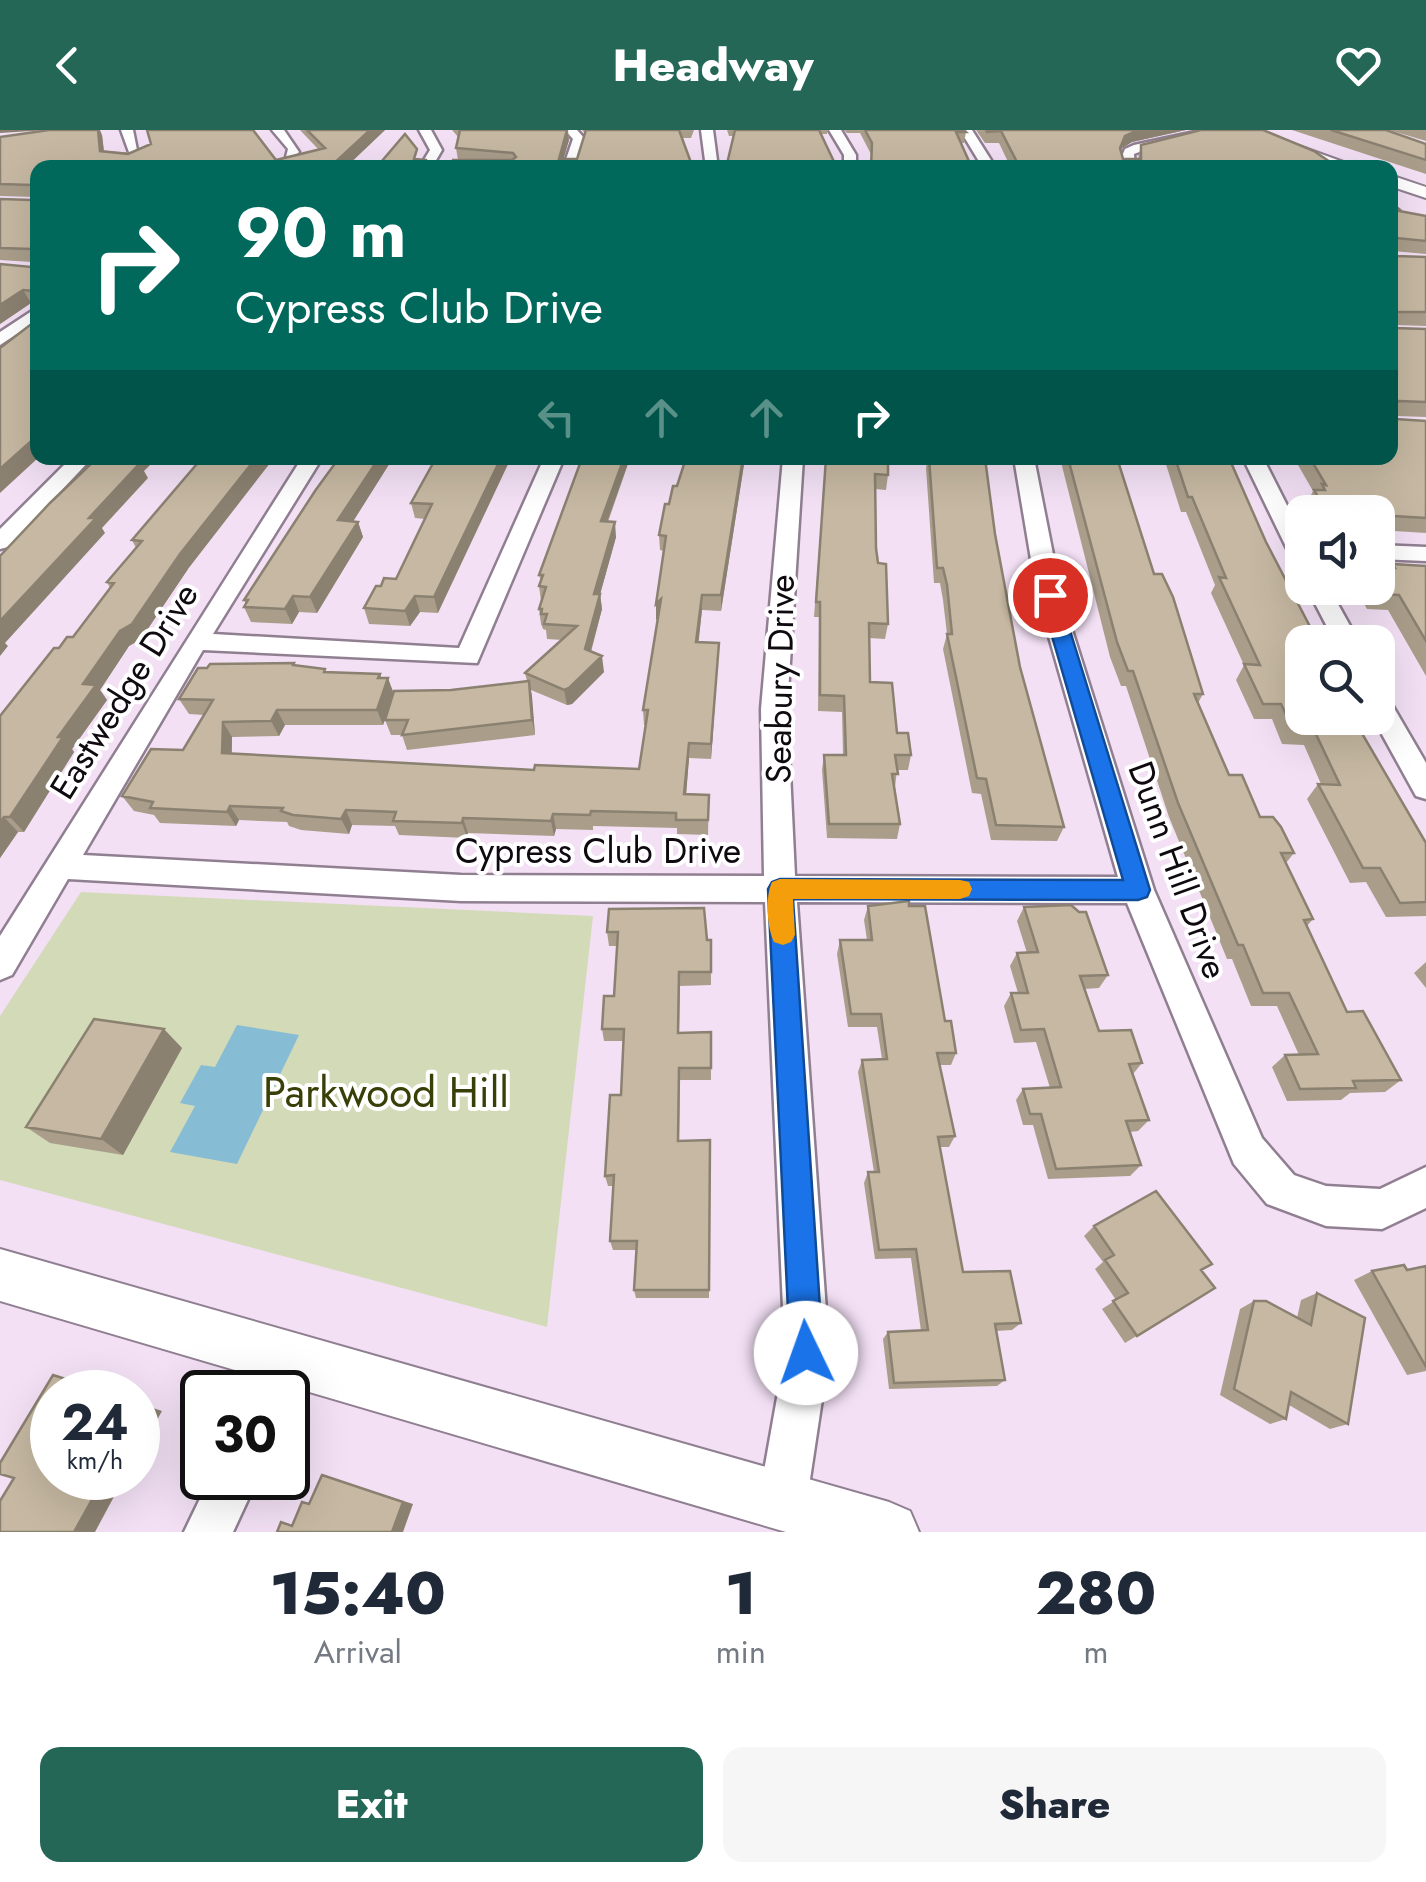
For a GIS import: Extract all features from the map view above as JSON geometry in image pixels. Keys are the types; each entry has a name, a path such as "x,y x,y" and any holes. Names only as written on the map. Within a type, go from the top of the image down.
{"street":[{"path":"127,130 134,152"},
{"path":"278,130 294,149 290,154"},
{"path":"425,130 436,150 430,160"},
{"path":"571,130 579,140 574,160"},
{"path":"707,130 711,160"},
{"path":"834,130 850,160"},
{"path":"966,130 985,160"},
{"path":"1126,160 1128,152 1159,141 1220,130"},
{"path":"1241,130 1329,160"},
{"path":"1142,136 1159,141"},
{"path":"1398,183 1426,192"},
{"path":"0,340 30,318"},
{"path":"0,542 75,465"},
{"name":"Eastwedge Drive","path":"0,965 57,866 308,465"},
{"path":"196,641 468,657 551,465"},
{"name":"Seabury Drive","path":"783,1499 806,1353 774,709 791,465"},
{"name":"Dunn Hill Drive","path":"1025,465 1050,595 1138,890 1248,1151 1281,1190 1326,1206 1382,1209 1426,1187"},
{"path":"1257,465 1285,519"},
{"path":"1395,553 1426,554"},
{"path":"1395,732 1426,788"},
{"name":"Cypress Club Drive","path":"57,866 461,888 1138,890"},
{"path":"0,1275 269,1370"},
{"path":"310,1382 783,1499 889,1532"},
{"path":"208,1532 224,1500"}],"green space":[{"name":"Parkwood Hill","path":"81,892 593,916 547,1327 0,1180 0,1016"}],"water":[{"path":"237,1025 299,1035 237,1164 170,1152 195,1106 180,1103 201,1065 215,1067"}],"building":[{"path":"49,130 98,130 100,151 128,154 151,144 147,130 253,130 276,160 30,160 30,185 0,184 0,137"},
{"path":"307,130 370,130 338,160 276,160 325,148"},
{"path":"460,130 567,130 559,159 577,159 586,130 679,130 690,160 512,160 516,157 513,153 456,148"},
{"path":"735,130 819,130 833,160 728,160"},
{"path":"865,130 964,130 956,132 968,160 871,160 872,143"},
{"path":"986,130 1138,130 1125,136 1120,148 1123,159 1141,159 1141,145 1201,130 1263,130 1327,160 1016,160 1001,131"},
{"path":"1331,130 1386,130 1426,144 1426,160"},
{"path":"405,134 417,149 414,159 426,160 383,160"},
{"path":"0,199 30,200 30,249 0,248"},
{"path":"1398,211 1426,216 1426,241 1398,238"},
{"path":"1398,256 1426,257 1426,312 1398,312"},
{"path":"0,264 30,267 30,291 23,290 0,305"},
{"path":"30,325 30,442 0,469 0,348"},
{"path":"1398,328 1426,329 1426,402 1398,402"},
{"path":"1398,419 1426,421 1426,518 1395,516 1395,495 1317,495 1314,490 1325,490 1322,484 1326,485 1314,465 1398,465"},
{"path":"90,465 138,465 89,518 96,518 0,621 0,556"},
{"path":"196,465 250,465 180,554 132,624 120,631 83,684 96,685 58,737 63,737 10,817 4,817 0,823 0,716 54,648 59,648 67,637 73,637 114,583 107,582 142,541 132,540"},
{"path":"334,465 374,465 338,520 358,522 310,597 293,596 285,609 244,607 248,600 244,600"},
{"path":"432,465 498,465 434,597 415,596 405,611 364,608 384,578 396,579 432,504 411,503"},
{"path":"579,465 621,465 601,521 615,522 594,594 600,594 585,649 602,656 564,690 525,673 577,626 544,624 547,614 541,614 539,609 546,587 539,586 543,575 539,575"},
{"path":"684,465 742,465 721,595 702,595 696,642 719,643 711,744 689,743 684,794 709,795 708,820 676,820 676,813 591,811 590,815 553,814 551,821 463,818 462,823 393,821 396,812 346,810 341,819 293,815 281,811 283,808 230,806 227,812 150,808 153,802 122,796 151,749 183,750 213,700 179,699 198,668 210,664 294,663 325,669 324,672 380,674 378,678 388,678 377,710 277,710 271,721 223,722 222,753 534,770 535,765 639,769 648,710 643,710 661,599 656,604 666,536 659,535 665,504 669,504 673,486 677,486"},
{"path":"826,465 888,465 888,475 875,474 876,548 878,563 886,564 888,624 869,623 870,682 892,683 897,733 908,733 911,755 895,755 898,774 892,774 900,824 829,824 824,755 846,755 844,696 820,695 820,602 816,602"},
{"path":"930,465 986,465 1020,667 1064,827 996,825 986,779 977,778 947,634 952,634 947,585 943,568 937,568"},
{"path":"1070,465 1119,465 1154,574 1162,574 1173,597 1203,694 1194,694 1229,775 1242,775 1260,817 1273,817 1281,827 1294,853 1281,853 1313,919 1304,920 1347,1012 1363,1011 1401,1080 1353,1081 1356,1088 1300,1089 1285,1055 1318,1054 1289,993 1263,993 1243,945 1238,945 1178,803 1133,671 1128,671"},
{"path":"1177,465 1232,465 1285,579 1285,605 1299,605 1309,625 1285,625 1285,712 1281,704 1263,704 1244,664 1260,665 1219,577 1226,578 1192,497 1188,497"},
{"path":"1395,564 1426,566 1426,641 1399,595 1395,595"},
{"path":"529,681 532,720 402,735 408,720 385,720 394,691 451,690"},
{"path":"1316,735 1363,735 1426,843 1426,902 1400,903 1380,868 1363,868 1318,784 1340,785"},
{"path":"909,901 909,906 925,906 945,1021 951,1021 956,1053 937,1053 955,1136 938,1137 963,1272 1010,1271 1021,1323 995,1324 1005,1380 894,1383 888,1332 928,1330 916,1249 879,1250 868,1172 879,1172 862,1060 887,1059 881,1014 851,1014 840,940 872,940 868,906"},
{"path":"1071,905 1086,912 1108,975 1080,976 1099,1031 1131,1030 1142,1063 1129,1064 1149,1120 1126,1121 1141,1165 1056,1169 1041,1114 1030,1114 1023,1089 1061,1087 1044,1029 1021,1030 1011,993 1028,993 1017,953 1038,952 1024,907"},
{"path":"704,908 707,940 711,940 711,972 679,972 678,1033 711,1032 711,1068 679,1068 678,1141 710,1140 709,1290 634,1290 637,1241 610,1241 614,1175 605,1176 610,1095 621,1095 624,1029 602,1029 604,996 614,996 618,932 607,932 609,909"},
{"path":"94,1019 164,1029 101,1139 26,1127"},
{"path":"1156,1191 1212,1264 1201,1270 1215,1288 1137,1336 1113,1301 1128,1293 1105,1260 1114,1255 1094,1226"},
{"path":"1404,1265 1407,1270 1426,1266 1426,1367 1372,1271"},
{"path":"1317,1293 1365,1318 1348,1424 1291,1392 1286,1419 1234,1389 1254,1301 1266,1301 1311,1325"},
{"path":"30,1413 30,1500 92,1500 74,1532 0,1532 0,1501 14,1478 0,1474 0,1463"},
{"path":"322,1475 403,1502 392,1532 277,1532 281,1522 292,1526 302,1502 309,1504"}],"slow traffic":[{"path":"783,935 780,889 960,889"}],"route":[{"path":"806,1353 780,889 1138,890 1050,595"}]}
